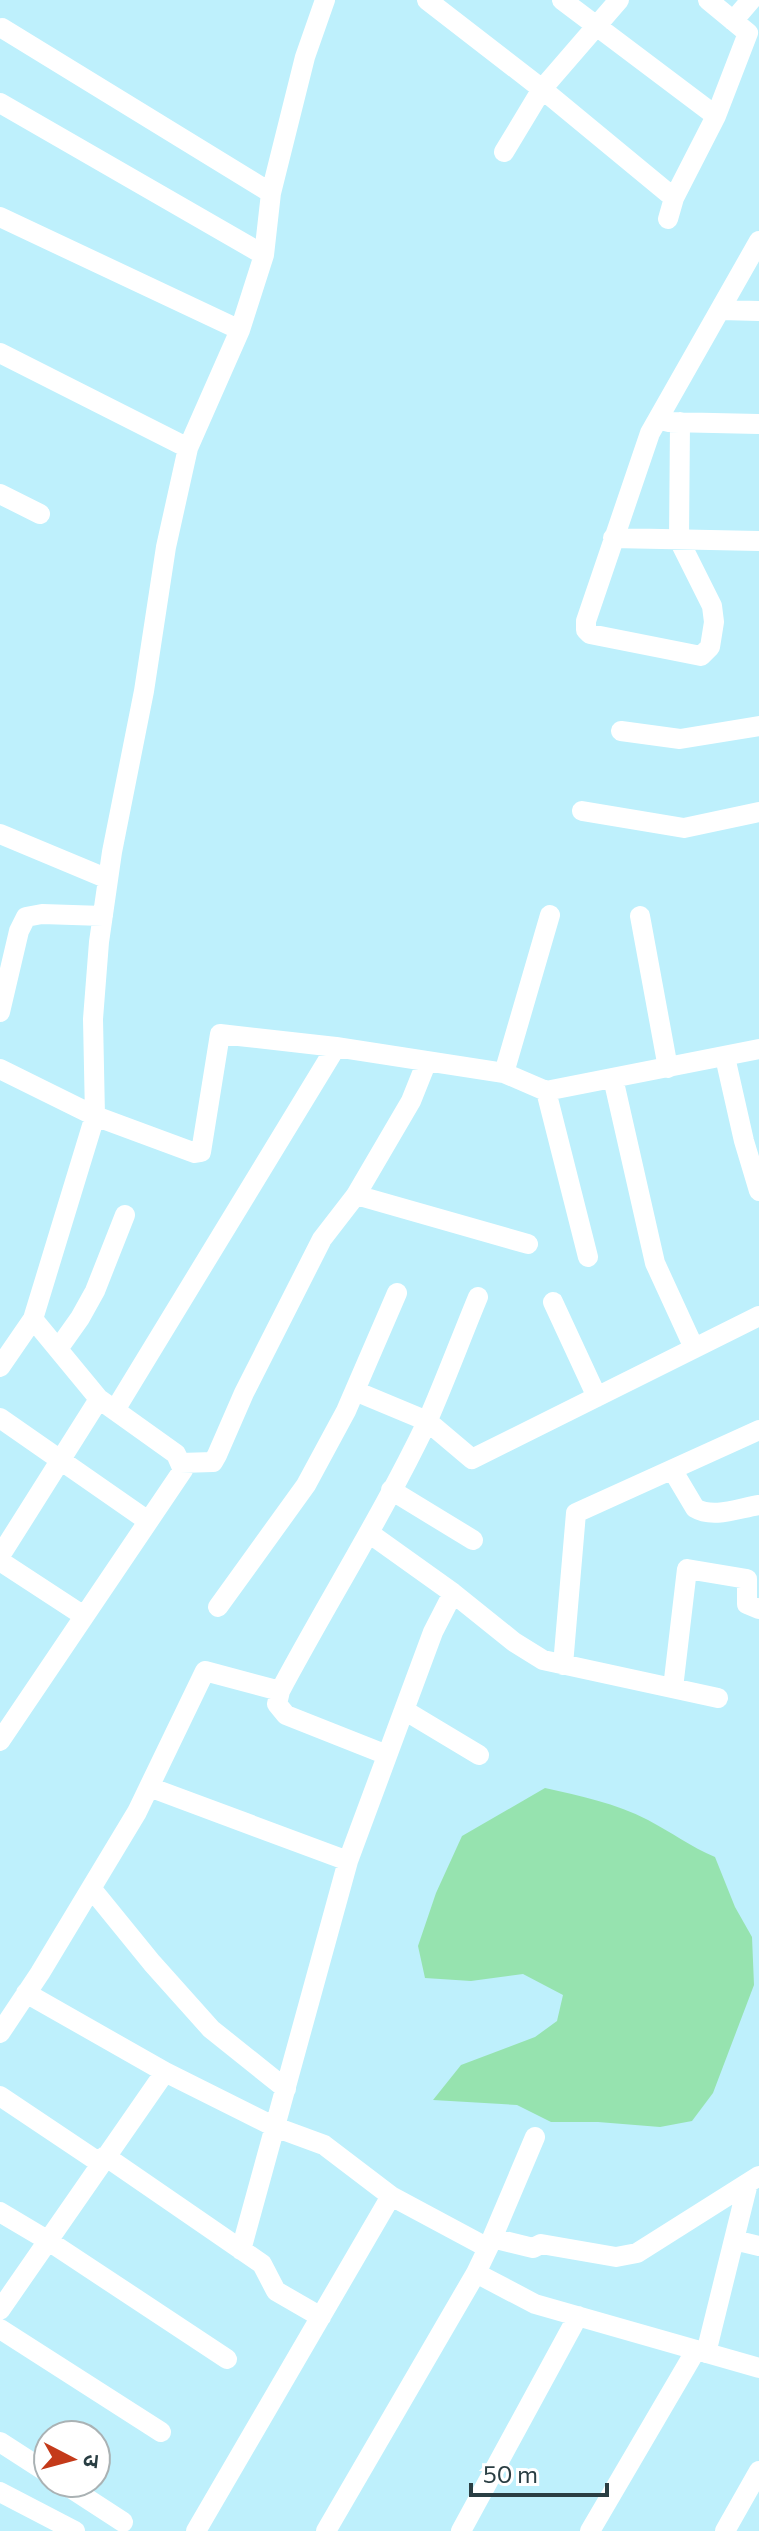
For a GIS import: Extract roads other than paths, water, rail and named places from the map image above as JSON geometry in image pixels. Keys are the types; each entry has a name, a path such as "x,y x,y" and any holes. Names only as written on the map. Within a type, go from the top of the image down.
{"street":[{"path":"0,1367 33,1319 95,1116 93,1019 103,916 144,691 166,547 188,448 240,330 264,255 271,193 305,57 325,0"},
{"path":"427,0 542,89 674,198"},
{"path":"562,0 716,116"},
{"path":"504,152 542,89 619,0"},
{"path":"668,219 674,198 716,116 748,33 708,0"},
{"path":"733,21 751,0"},
{"path":"2,28 271,193"},
{"path":"0,103 264,255"},
{"path":"0,217 240,330"},
{"path":"680,422 679,540 714,613 710,647 701,656 587,632 586,621 640,458 656,422 759,241"},
{"path":"721,310 759,311"},
{"path":"0,353 188,448"},
{"path":"656,422 759,424"},
{"path":"0,494 40,514"},
{"path":"613,538 759,541"},
{"path":"621,731 680,739 759,726"},
{"path":"582,811 684,828 759,812"},
{"path":"0,834 108,879"},
{"path":"0,1012 19,931 26,917 42,914 103,916"},
{"path":"504,1073 550,915"},
{"path":"640,916 668,1068"},
{"path":"0,1069 95,1116 195,1153 201,1152 220,1034 336,1047 504,1073 546,1091 759,1049"},
{"path":"84,1616 0,1558 61,1459 107,1404 336,1047"},
{"path":"725,1057 759,1191"},
{"path":"180,1463 213,1462 244,1393 322,1239 356,1195 411,1101 427,1061"},
{"path":"613,1078 651,1251 694,1348"},
{"path":"546,1091 588,1257"},
{"path":"356,1195 528,1244"},
{"path":"58,1349 95,1291 125,1215"},
{"path":"218,1607 306,1485 355,1391 397,1293"},
{"path":"387,1755 286,1715 277,1704 280,1691 369,1533 427,1421 478,1297"},
{"path":"553,1302 597,1397"},
{"path":"355,1391 427,1421 472,1459 759,1316"},
{"path":"0,1741 7,1711 84,1616 183,1470 176,1454 107,1404 33,1319"},
{"path":"0,1418 148,1521"},
{"path":"563,1665 576,1513 759,1430"},
{"path":"673,1471 700,1512 712,1513 759,1505"},
{"path":"391,1490 473,1540"},
{"path":"369,1533 453,1593 514,1642 543,1660 718,1698"},
{"path":"673,1688 687,1569 747,1579 747,1604 759,1609"},
{"path":"241,2250 348,1861 433,1632 453,1593"},
{"path":"1,2028 26,1993 137,1812 205,1671 280,1691"},
{"path":"404,1710 479,1755"},
{"path":"149,1787 348,1861"},
{"path":"91,1888 203,2021 241,2056 286,2089"},
{"path":"26,1993 165,2072 275,2127 324,2145 391,2196 490,2243 533,2248 541,2244 616,2257 637,2253 754,2179"},
{"path":"0,2310 165,2072"},
{"path":"0,2096 262,2264 276,2291 321,2317"},
{"path":"326,2531 476,2273 535,2137"},
{"path":"590,2531 701,2352 754,2179"},
{"path":"196,2531 391,2196"},
{"path":"0,2212 227,2359"},
{"path":"734,2240 759,2246"},
{"path":"476,2273 535,2304 759,2368"},
{"path":"461,2531 578,2316"},
{"path":"0,2329 161,2432"},
{"path":"0,2442 32,2463"},
{"path":"725,2531 759,2471"},
{"path":"0,2492 75,2531"},
{"path":"88,2499 123,2522"}]}
